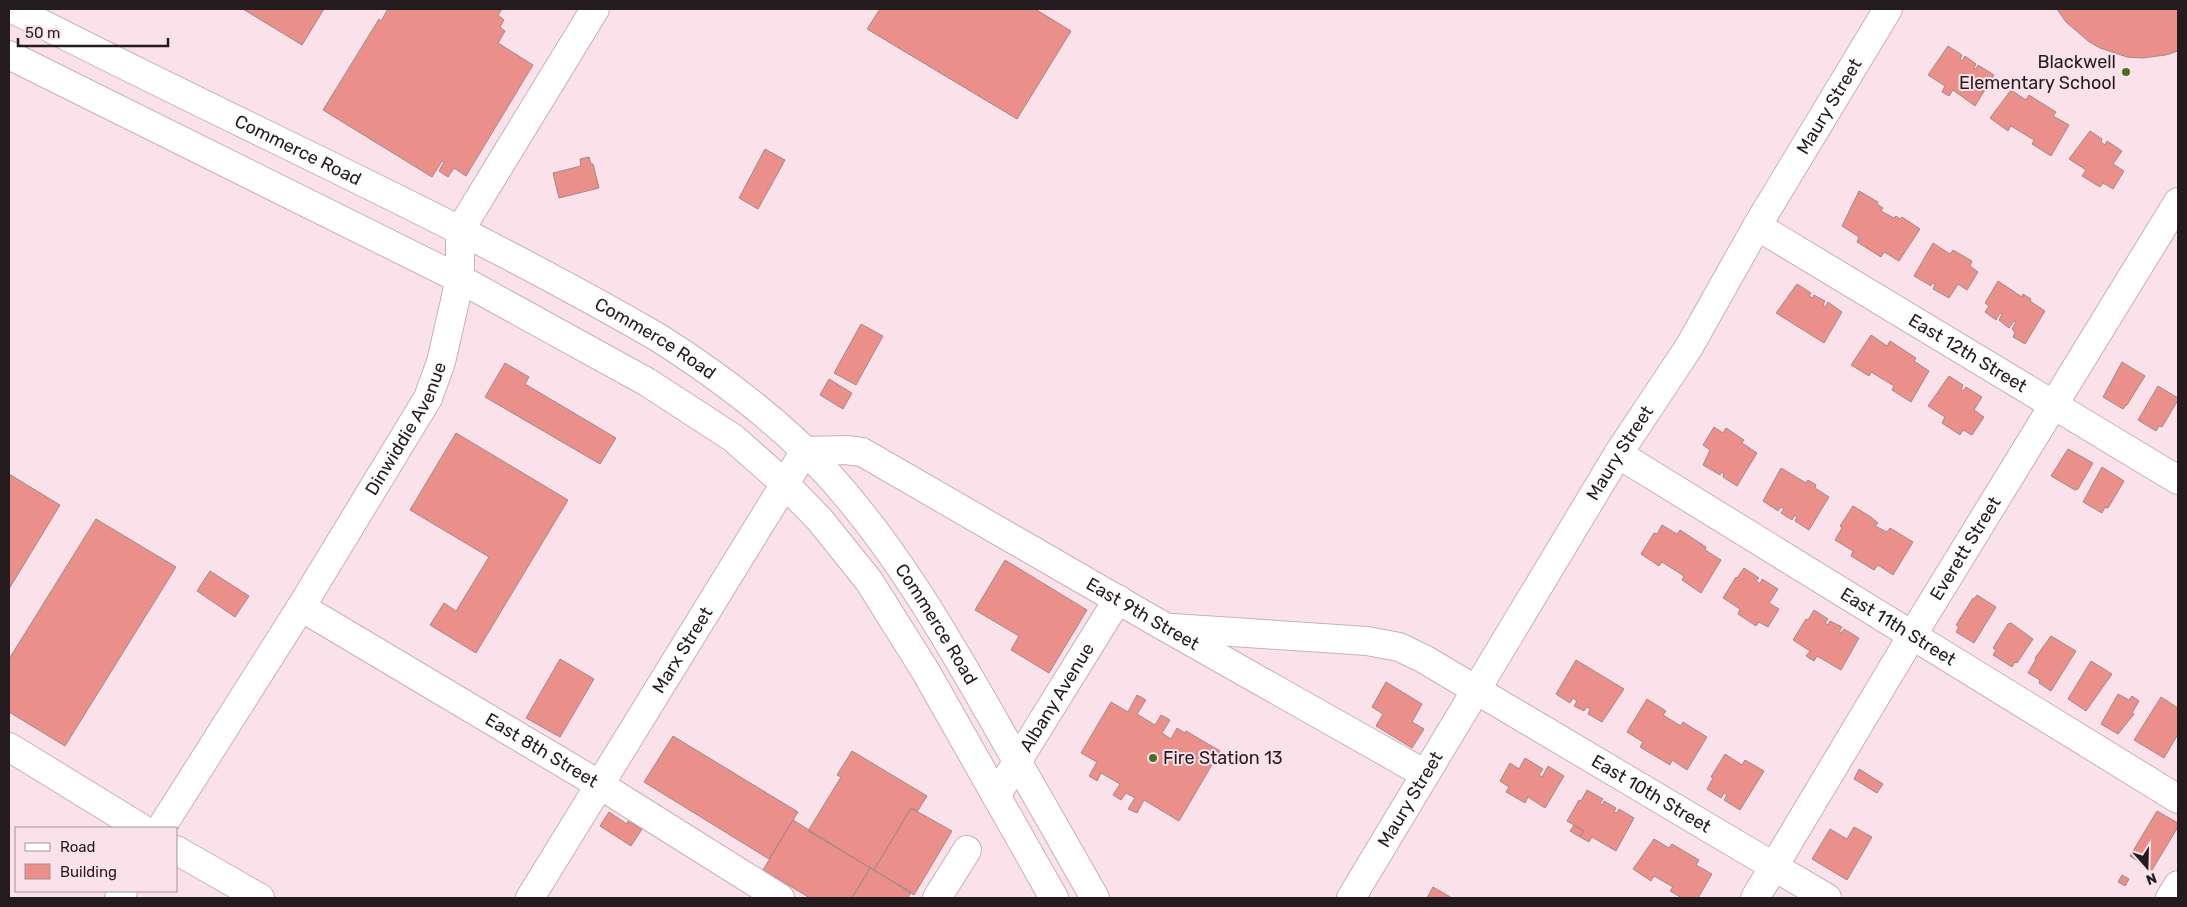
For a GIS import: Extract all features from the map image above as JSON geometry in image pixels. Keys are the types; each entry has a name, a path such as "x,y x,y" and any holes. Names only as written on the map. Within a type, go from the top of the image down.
{"street":[{"name":"Commerce Road","path":"14,9 112,60 460,230 627,320 689,357 749,401 804,451 852,502 904,570 955,651 1095,898"},
{"path":"460,230 595,9"},
{"name":"Maury Street","path":"1351,898 1618,454 1689,347 1756,226 1888,9"},
{"name":"Commerce Road","path":"9,55 460,279 672,397 733,438 784,483 820,520 873,588 926,672 1054,898"},
{"name":"Everett Street","path":"1755,898 1913,634 2178,202"},
{"name":"East 12th Street","path":"1756,226 2055,404 2178,480"},
{"name":"Dinwiddie Avenue","path":"162,827 301,606 428,398 441,362 460,279 460,230"},
{"name":"East 9th Street","path":"804,451 846,450 862,452 1165,628 1425,774"},
{"name":"Marx Street","path":"530,898 804,451"},
{"name":"East 11th Street","path":"1618,454 2178,799"},
{"name":"Albany Avenue","path":"996,796 1118,599"},
{"name":"East 8th Street","path":"301,606 600,785 780,898"},
{"name":"East 10th Street","path":"1165,628 1367,641 1398,647 1424,659 1827,898"},
{"path":"9,747 139,827"},
{"path":"937,898 967,850"},
{"path":"178,851 260,898"},
{"path":"2170,898 2178,885"}],"building":[{"path":"243,9 324,9 302,45"},
{"path":"388,9 502,9 498,15 504,20 500,27 505,31 498,43 533,65 466,176 454,168 448,177 439,171 444,162 442,161 432,177 323,110 379,19 381,21"},
{"path":"880,9 1035,9 1071,31 1017,119 867,29"},
{"path":"2057,9 2178,9 2178,51 2166,55 2142,58 2127,57 2100,48 2088,41 2066,22"},
{"path":"1948,46 1962,55 1960,59 1962,61 1965,56 1976,64 1974,68 1976,69 1978,65 1994,75 1975,106 1953,90 1949,96 1942,92 1945,86 1928,75"},
{"path":"2011,90 2026,100 2029,95 2056,112 2053,116 2069,125 2051,156 2032,144 2034,140 2011,126 2008,131 1990,118"},
{"path":"2090,131 2102,139 2101,142 2105,145 2107,141 2122,151 2113,164 2124,171 2113,189 2103,183 2100,187 2082,176 2086,170 2069,159"},
{"path":"765,149 785,160 758,209 739,198"},
{"path":"589,157 591,164 593,164 599,188 559,198 553,173 581,166 580,159"},
{"path":"1859,191 1878,202 1877,204 1883,208 1881,211 1894,218 1896,216 1900,219 1902,217 1920,229 1899,261 1884,252 1881,257 1857,242 1859,237 1842,226"},
{"path":"1933,243 1950,254 1953,250 1972,261 1970,266 1978,272 1967,290 1958,284 1949,298 1933,289 1935,284 1932,283 1931,286 1914,276"},
{"path":"1998,281 2022,297 2023,294 2031,299 2030,301 2045,311 2025,344 2013,337 2015,332 2012,329 2016,322 2014,321 2009,328 1999,320 2002,314 2000,313 1996,320 1985,312 1989,306 1985,303"},
{"path":"1797,284 1811,293 1809,296 1813,298 1814,295 1825,301 1823,305 1825,307 1828,302 1842,312 1824,343 1776,313"},
{"path":"861,324 883,336 856,385 834,373"},
{"path":"1871,335 1887,346 1890,341 1916,358 1914,361 1929,371 1911,402 1892,390 1894,386 1871,372 1869,376 1851,365"},
{"path":"2122,362 2145,376 2123,409 2103,397"},
{"path":"505,363 529,377 525,384 616,438 600,464 485,397"},
{"path":"1949,376 1963,385 1961,390 1963,391 1966,387 1982,397 1974,410 1984,417 1972,435 1963,430 1960,435 1942,423 1945,417 1928,406"},
{"path":"829,379 852,393 843,409 820,395"},
{"path":"2158,386 2178,398 2178,400 2162,427 2159,426 2156,431 2138,420"},
{"path":"1714,427 1723,433 1726,428 1744,440 1742,443 1757,453 1737,486 1723,477 1724,473 1722,472 1720,475 1703,465 1710,450 1703,445"},
{"path":"456,433 568,500 476,653 430,625 444,603 456,611 489,557 410,510"},
{"path":"2068,449 2093,463 2078,489 2075,490 2051,476"},
{"path":"2102,467 2124,481 2108,508 2105,507 2102,513 2083,502"},
{"path":"1781,468 1806,483 1808,480 1816,485 1815,488 1829,497 1809,530 1795,521 1797,517 1795,515 1792,520 1781,513 1784,509 1781,507 1778,511 1763,501"},
{"path":"9,474 60,505 9,589"},
{"path":"1853,506 1878,523 1875,526 1887,532 1890,528 1913,542 1893,575 1878,565 1874,570 1851,556 1853,551 1835,540 1842,528 1840,526"},
{"path":"96,519 176,567 65,746 9,712 9,659"},
{"path":"1662,525 1677,534 1680,530 1706,547 1705,550 1721,560 1701,593 1682,580 1684,576 1662,562 1659,566 1641,554 1654,533 1657,534"},
{"path":"1005,560 1087,610 1049,673 1011,650 1019,636 975,610"},
{"path":"1744,568 1759,578 1756,581 1760,584 1762,579 1778,589 1769,603 1779,609 1768,627 1759,622 1756,626 1738,614 1740,609 1723,598"},
{"path":"210,571 249,596 235,617 197,591"},
{"path":"1977,595 1996,607 1974,643 1956,632 1959,627 1956,625 1973,598"},
{"path":"1814,610 1828,619 1825,623 1828,625 1830,621 1842,627 1839,632 1841,633 1844,629 1859,638 1841,670 1817,656 1814,661 1806,656 1810,651 1793,640"},
{"path":"2011,623 2033,639 2017,663 2015,662 2012,667 1993,655 1996,650 1993,648 2008,624"},
{"path":"2051,636 2076,651 2051,691 2039,683 2040,680 2028,673 2035,658"},
{"path":"560,659 594,679 560,737 526,718"},
{"path":"1576,660 1624,689 1602,722 1588,714 1590,709 1587,707 1584,711 1574,706 1577,701 1573,698 1570,703 1556,694"},
{"path":"2091,661 2112,674 2086,711 2068,699"},
{"path":"1386,682 1422,704 1412,722 1424,729 1412,748 1376,726 1383,714 1372,707"},
{"path":"2118,694 2129,700 2132,696 2139,701 2132,713 2134,714 2118,734 2101,724"},
{"name":"Fire Station 13","path":"1137,695 1146,700 1137,714 1155,725 1161,715 1170,720 1162,733 1171,739 1177,728 1185,733 1186,731 1220,751 1179,821 1144,800 1137,813 1128,809 1135,798 1126,793 1121,800 1113,795 1120,784 1101,773 1097,781 1089,776 1097,762 1081,753 1111,702 1128,712"},
{"path":"2161,697 2178,708 2178,734 2164,758 2134,740"},
{"path":"1647,699 1666,711 1663,715 1681,726 1683,722 1707,737 1687,770 1672,760 1670,765 1640,747 1643,742 1627,732"},
{"path":"673,736 798,812 769,859 644,782"},
{"path":"852,751 927,796 917,812 911,808 874,870 808,831 841,777 837,775"},
{"path":"1725,754 1742,765 1745,760 1764,771 1740,810 1724,800 1727,795 1724,793 1721,798 1707,789 1713,778 1711,777"},
{"path":"1525,758 1543,769 1539,775 1542,777 1548,766 1564,776 1545,808 1528,797 1525,803 1506,792 1509,787 1500,781 1510,763 1519,769"},
{"path":"1859,769 1883,784 1877,793 1854,779"},
{"path":"1587,790 1603,799 1600,803 1602,805 1604,801 1616,808 1614,812 1617,813 1619,809 1634,818 1616,851 1592,837 1589,842 1580,837 1584,831 1567,821"},
{"path":"911,808 952,831 914,895 874,870"},
{"path":"2157,811 2178,823 2178,827 2152,870 2130,856"},
{"path":"609,812 627,824 628,821 642,829 631,846 600,826"},
{"path":"793,820 870,868 852,898 810,898 763,870"},
{"path":"1574,825 1584,831 1580,837 1570,831"},
{"path":"1854,827 1872,837 1847,880 1812,859 1830,829 1847,839"},
{"path":"1654,839 1669,848 1672,844 1699,860 1696,865 1712,874 1698,898 1682,898 1670,891 1673,887 1654,876 1651,881 1633,869"},
{"path":"870,868 911,892 908,898 852,898"},
{"path":"2122,875 2129,879 2125,886 2118,882"},
{"path":"1433,887 1452,898 1427,898"}],"place":[{"name":"Blackwell Elementary School","path":"2126,72"},
{"name":"Fire Station 13","path":"1153,758"}]}
